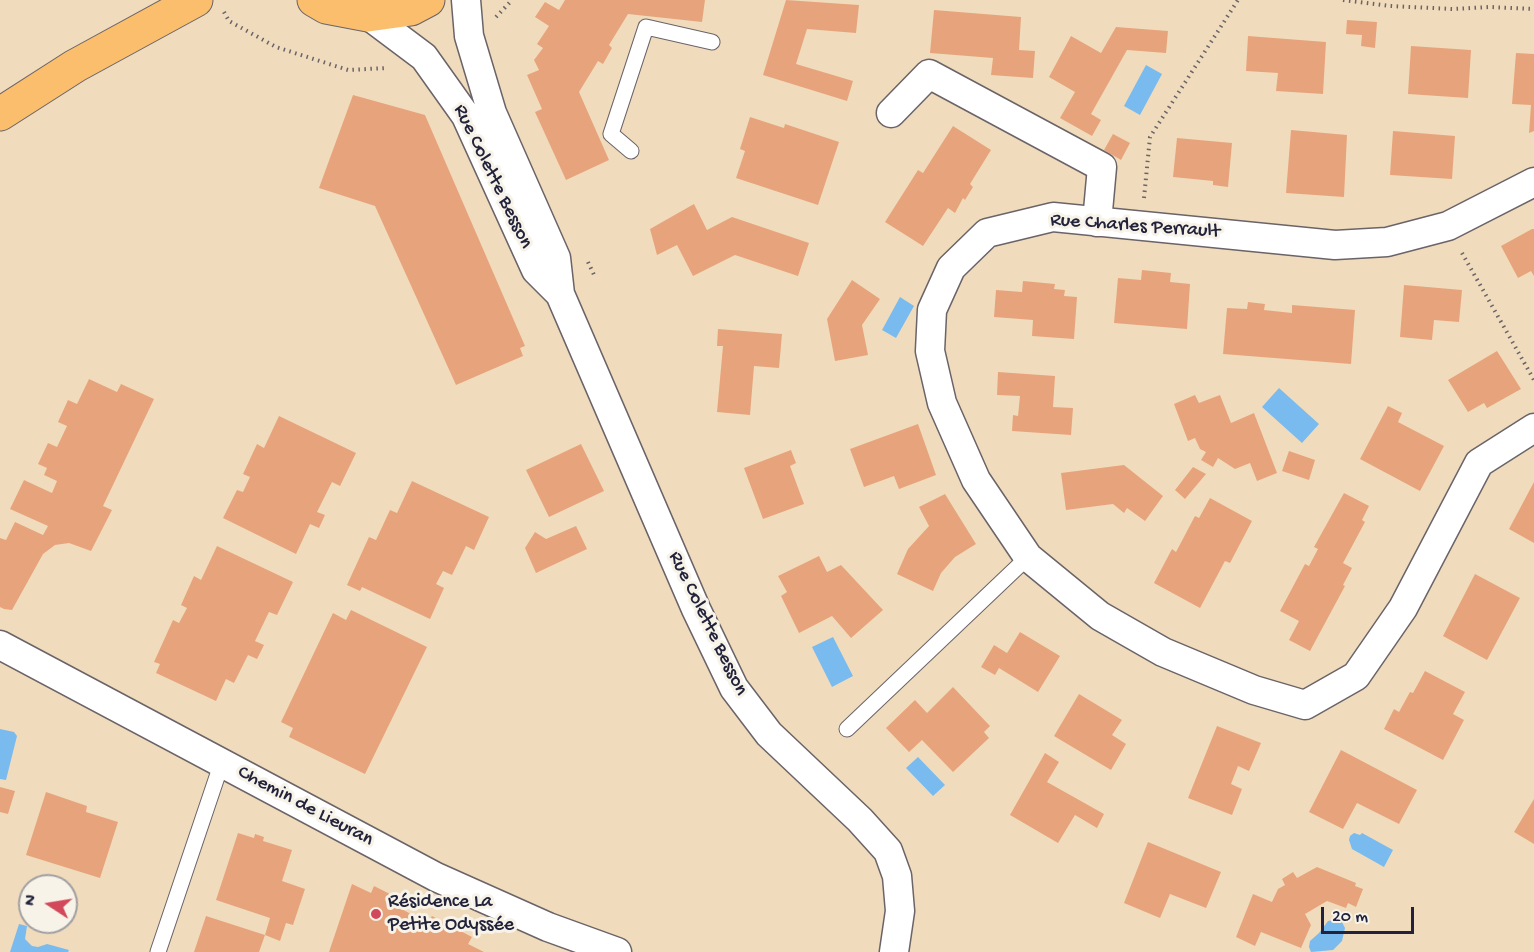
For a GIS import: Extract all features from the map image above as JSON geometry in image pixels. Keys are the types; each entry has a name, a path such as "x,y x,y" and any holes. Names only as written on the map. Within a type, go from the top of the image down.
{"main road":[{"path":"0,114 75,66 196,0"},
{"path":"314,0 326,7 368,15 411,9 428,0"}],"street":[{"name":"Rue Colette Besson","path":"466,0 469,36 492,113 556,258 560,294 667,543 734,688 769,734 860,820 888,850 897,876 900,911 894,952"},
{"name":"Rue Colette Besson","path":"368,15 424,57 466,116 536,270 560,294"},
{"path":"891,113 929,74 1102,167 1098,222"},
{"name":"Rue Charles Perrault","path":"1534,182 1448,226 1387,242 1335,245 1053,217 987,233 951,268 932,310 930,351 942,403 976,480 1028,557 1100,616 1164,652 1254,690 1305,705 1356,676 1403,608 1479,463 1534,428"},
{"name":"Chemin de Lieuran","path":"0,645 436,878 548,927 617,952"}],"lane":[{"path":"631,151 611,134 646,27 712,42"},
{"path":"847,729 1028,557"},
{"path":"158,952 222,762"}],"path":[{"path":"1141,226 1150,137 1238,0"},
{"path":"1343,0 1453,9 1490,7 1534,9"},
{"path":"1448,226 1534,380"}],"water":[{"path":"1146,65 1162,74 1140,115 1124,106"},
{"path":"900,297 914,306 896,338 882,330"},
{"path":"1279,388 1319,424 1302,443 1262,407"},
{"path":"833,637 853,676 832,687 812,647"},
{"path":"0,729 14,732 17,736 6,780 0,779"},
{"path":"918,757 945,785 933,796 906,768"},
{"path":"1354,833 1360,835 1362,833 1393,850 1384,867 1352,849 1349,840"},
{"path":"1328,921 1342,922 1345,928 1342,941 1333,950 1311,952 1310,941"},
{"path":"18,927 18,934 26,934 25,939 32,946 47,944 69,950 68,952 10,952"}],"building":[{"path":"565,0 705,0 702,22 628,14 609,45 612,48 603,64 598,61 579,92 609,160 566,180 535,112 542,109 527,75 539,70 534,60 543,48 537,44 549,26 535,17 545,2 559,10"},
{"path":"786,0 859,5 856,33 807,29 796,64 853,81 847,101 763,75"},
{"path":"934,10 1021,17 1019,50 1035,51 1033,78 991,75 993,58 930,53"},
{"path":"1347,20 1377,22 1375,48 1361,46 1362,35 1346,34"},
{"path":"1116,27 1168,31 1166,53 1127,50 1091,114 1101,120 1092,136 1060,118 1075,92 1049,77 1071,36 1101,53"},
{"path":"1248,36 1326,42 1323,94 1276,91 1278,73 1246,71"},
{"path":"1411,46 1471,50 1468,98 1408,94"},
{"path":"1516,53 1534,54 1534,131 1529,133 1531,105 1512,104"},
{"path":"353,95 425,115 525,346 520,348 523,356 456,385 375,206 319,188"},
{"path":"750,117 784,128 785,124 839,142 818,205 736,178 745,151 740,149"},
{"path":"953,126 991,150 970,184 973,187 965,200 963,198 955,213 948,208 923,246 885,222 918,170 923,173"},
{"path":"1291,130 1347,135 1344,197 1286,193"},
{"path":"1393,131 1455,136 1452,179 1390,175"},
{"path":"1113,134 1130,143 1121,160 1104,150"},
{"path":"1177,138 1232,143 1228,187 1213,185 1213,181 1173,177"},
{"path":"694,204 707,230 732,217 809,243 798,276 735,255 693,276 677,245 657,255 650,229"},
{"path":"1534,229 1534,276 1531,271 1518,278 1501,246"},
{"path":"1142,270 1171,273 1170,282 1190,284 1187,329 1114,323 1118,278 1141,280"},
{"path":"852,280 880,299 862,325 868,355 835,361 827,319"},
{"path":"1023,281 1055,284 1054,289 1065,290 1064,296 1077,297 1074,339 1032,336 1033,320 994,317 996,290 1022,292"},
{"path":"1404,285 1462,290 1459,322 1434,320 1432,340 1400,337"},
{"path":"1248,302 1265,304 1264,310 1292,313 1292,305 1355,310 1351,364 1223,354 1227,308 1247,309"},
{"path":"718,329 782,334 779,368 754,366 750,415 717,412 723,346 717,346"},
{"path":"1497,351 1521,389 1487,408 1484,403 1468,412 1448,380"},
{"path":"998,372 1055,376 1053,407 1073,408 1071,435 1012,431 1013,415 1018,416 1020,396 997,395"},
{"path":"89,379 117,392 121,384 154,399 103,506 112,510 91,551 69,543 55,545 43,554 12,610 4,609 0,607 0,538 6,540 15,522 43,535 48,526 10,509 24,480 52,493 57,481 44,475 47,468 38,464 48,443 57,447 67,426 58,422 68,400 77,404"},
{"path":"1195,395 1199,403 1220,395 1231,423 1254,413 1277,473 1257,481 1250,463 1235,469 1218,458 1213,467 1201,460 1206,452 1200,449 1195,438 1188,441 1174,404"},
{"path":"1388,406 1402,413 1398,422 1444,446 1420,491 1360,459"},
{"path":"279,416 356,453 340,486 332,482 317,512 325,515 319,528 310,524 296,554 223,518 237,490 243,492 250,477 243,474 257,444 264,448"},
{"path":"918,424 936,475 899,489 894,476 864,487 850,449"},
{"path":"581,444 604,491 549,517 526,470"},
{"path":"791,450 796,463 790,466 804,504 763,519 744,468"},
{"path":"1289,451 1315,460 1309,480 1282,471"},
{"path":"1124,465 1163,496 1145,521 1127,508 1124,513 1113,504 1066,510 1061,473"},
{"path":"1193,467 1206,474 1185,499 1175,490"},
{"path":"412,481 489,517 474,550 466,546 452,575 443,571 436,584 444,588 430,619 362,587 360,591 347,585 369,537 376,540 390,510 397,513"},
{"path":"1534,482 1534,543 1509,529"},
{"path":"1344,493 1369,506 1362,520 1365,522 1343,563 1352,568 1343,585 1345,586 1310,651 1289,640 1299,621 1280,611 1305,564 1309,566 1318,549 1314,547"},
{"path":"945,494 976,544 955,557 941,573 933,591 897,574 908,549 929,526 919,507"},
{"path":"1210,498 1252,521 1230,563 1225,561 1200,608 1154,583 1172,549 1176,552 1195,516 1199,518"},
{"path":"576,526 587,549 536,573 525,548 535,532 546,539"},
{"path":"217,546 293,582 277,615 269,612 255,641 264,645 257,659 248,655 234,683 226,679 216,701 156,673 160,664 154,662 173,620 179,623 187,608 181,605 194,576 201,580"},
{"path":"819,556 827,572 841,565 883,610 851,638 832,616 799,633 781,596 787,592 778,576"},
{"path":"1475,574 1520,598 1487,660 1443,636"},
{"path":"351,610 427,647 365,774 289,737 293,728 281,722 333,613 346,620"},
{"path":"1020,632 1060,656 1038,692 999,668 995,675 981,667 994,645 1007,653"},
{"path":"1425,671 1465,692 1453,714 1464,720 1443,760 1384,729 1394,709 1399,712"},
{"path":"953,687 990,726 984,732 989,738 953,772 922,740 909,752 886,728 915,700 927,713"},
{"path":"1079,694 1122,720 1112,735 1126,744 1111,770 1054,736"},
{"path":"1217,726 1261,743 1249,771 1238,766 1231,784 1242,789 1232,815 1188,798"},
{"path":"1341,750 1417,790 1399,824 1357,803 1343,829 1309,812"},
{"path":"1045,753 1059,762 1047,782 1104,814 1097,828 1075,815 1058,843 1010,815"},
{"path":"0,787 15,791 8,814 0,812"},
{"path":"46,792 87,806 86,812 118,822 100,878 26,855"},
{"path":"1534,799 1534,844 1514,832"},
{"path":"238,833 254,838 255,834 264,837 263,841 292,850 282,881 305,889 293,925 286,923 280,941 265,935 270,918 216,900"},
{"path":"1148,842 1221,872 1206,908 1170,894 1160,918 1124,903"},
{"path":"1317,867 1356,883 1355,886 1363,889 1356,907 1348,903 1346,908 1327,901 1305,914 1311,925 1301,948 1261,932 1255,946 1236,937 1253,894 1272,902 1278,889 1285,885 1282,879 1293,872 1297,878"},
{"name":"Résidence La Petite Odyssée","path":"352,884 371,893 374,886 396,897 392,904 428,923 432,916 472,937 468,944 484,952 329,952"},
{"path":"206,916 265,935 259,952 194,952"}],"place":[{"name":"Résidence La Petite Odyssée","path":"376,914"}]}
